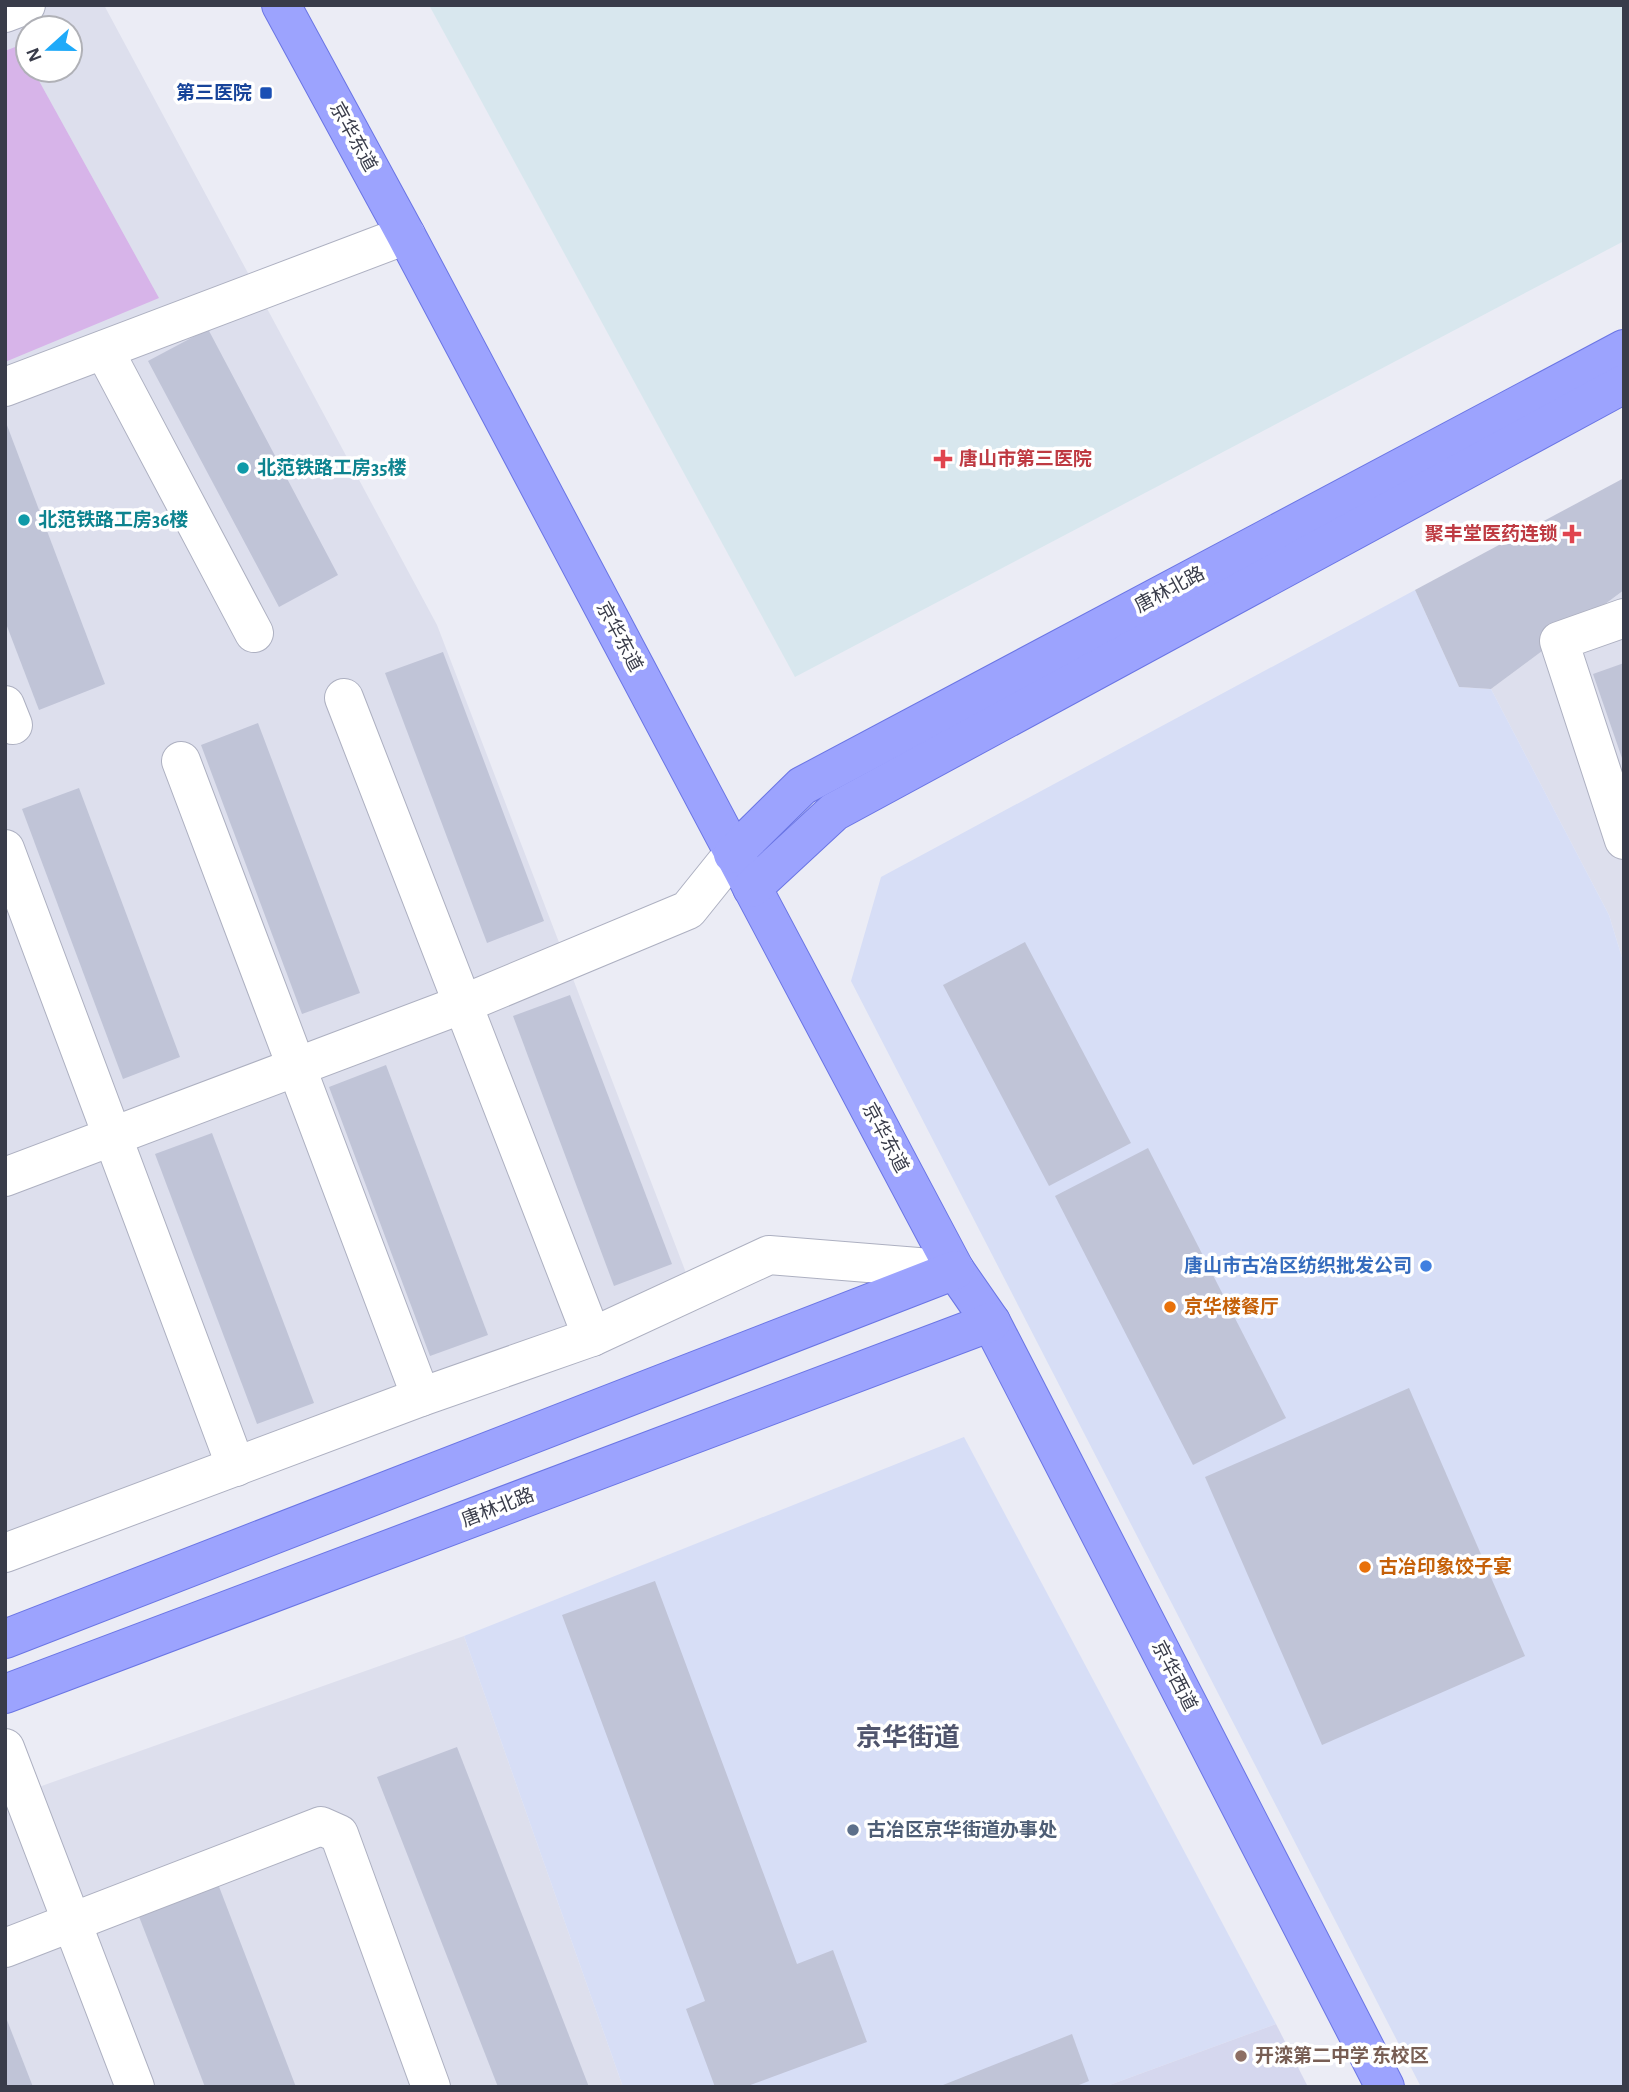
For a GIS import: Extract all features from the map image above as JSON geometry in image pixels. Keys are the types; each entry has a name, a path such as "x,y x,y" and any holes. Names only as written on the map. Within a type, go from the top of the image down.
{"main road":[{"name":"京华东道","path":"281,5 956,1270"},
{"name":"唐林北路","path":"733,854 802,786 1624,349"},
{"name":"唐林北路","path":"752,888 834,812 1624,384"},
{"name":"京华西道","path":"956,1270 991,1322 1385,2087"},
{"path":"5,1639 956,1270"},
{"name":"唐林北路","path":"5,1694 991,1322"}],"street":[{"path":"5,13 26,5"},
{"path":"5,387 406,235"},
{"path":"104,350 254,633"},
{"path":"1624,618 1559,641 1624,840"},
{"path":"344,698 592,1336"},
{"path":"181,761 421,1397"},
{"path":"5,849 236,1466"},
{"path":"5,1177 463,1004 688,910 733,854"},
{"path":"5,1553 592,1336 769,1255 956,1270"},
{"path":"5,1748 135,2087"},
{"path":"5,1948 321,1826 339,1834 431,2087"}],"shaded area":[{"path":"5,5 104,5 437,625 693,1291 5,1550"},
{"name":"唐山市第三医院","path":"429,5 1624,5 1624,241 795,677"},
{"path":"14,47 14,84 41,84 159,298 5,362 5,51"},
{"path":"1415,590 1459,687 1491,689 1609,915 1624,964 1624,2087 1421,2087 851,981 881,877"},
{"path":"1624,590 1624,964 1609,915 1491,689"},
{"name":"古冶区京华街道办事处","path":"964,1437 1276,2024 1104,2087 623,2087 464,1636"},
{"path":"464,1636 623,2087 5,2087 5,1799"},
{"name":"开滦第二中学 东校区","path":"1276,2024 1308,2087 1104,2087"}],"building":[{"name":"北范铁路工房35楼","path":"208,329 338,575 279,607 148,361"},
{"name":"北范铁路工房36楼","path":"5,420 105,684 39,710 5,621"},
{"name":"聚丰堂医药连锁","path":"1624,478 1624,590 1491,689 1459,687 1415,590"},
{"path":"443,652 544,921 487,943 385,673"},
{"path":"1624,663 1624,761 1623,761 1593,674"},
{"path":"258,723 360,993 302,1014 201,745"},
{"path":"79,788 180,1057 123,1079 22,809"},
{"path":"1025,942 1131,1143 1049,1186 943,985"},
{"path":"570,995 672,1264 614,1286 513,1016"},
{"path":"386,1065 488,1335 430,1356 329,1087"},
{"path":"212,1133 314,1403 257,1424 155,1154"},
{"name":"京华楼餐厅","path":"1148,1148 1286,1418 1193,1465 1055,1196"},
{"name":"古冶印象饺子宴","path":"1409,1388 1525,1656 1322,1745 1205,1477"},
{"path":"655,1581 797,1964 833,1950 867,2042 745,2087 715,2087 686,2009 705,2001 562,1615"},
{"path":"457,1747 589,2087 498,2087 377,1777"},
{"path":"218,1884 296,2087 205,2087 138,1914"},
{"path":"5,2015 33,2087 5,2087"},
{"path":"1072,2034 1089,2081 1074,2087 938,2087"}],"place":[{"name":"第三医院","path":"266,93"},
{"name":"唐山市第三医院","path":"943,459"},
{"name":"北范铁路工房35楼","path":"243,468"},
{"name":"北范铁路工房36楼","path":"24,520"},
{"name":"聚丰堂医药连锁","path":"1572,534"},
{"name":"唐山市古冶区纺织批发公司","path":"1426,1266"},
{"name":"京华楼餐厅","path":"1170,1307"},
{"name":"古冶印象饺子宴","path":"1365,1567"},
{"name":"古冶区京华街道办事处","path":"853,1830"},
{"name":"开滦第二中学 东校区","path":"1241,2056"}],"district":[{"name":"京华街道","path":"908,1738"}]}
